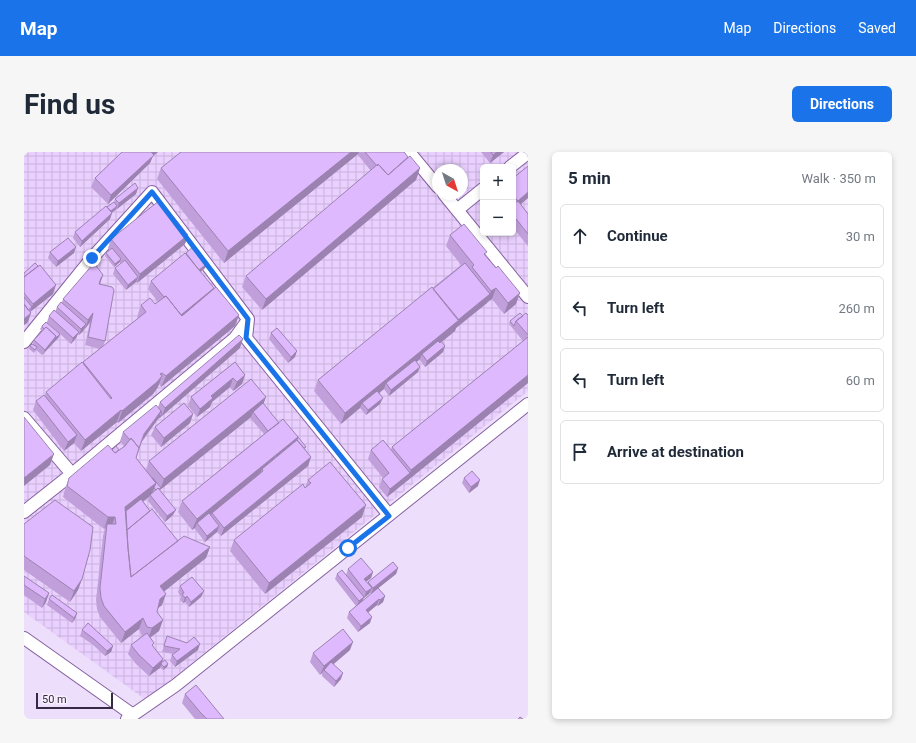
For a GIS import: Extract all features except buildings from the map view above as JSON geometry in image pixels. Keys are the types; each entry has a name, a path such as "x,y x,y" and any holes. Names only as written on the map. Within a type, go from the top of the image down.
{"street":[{"path":"409,152 432,180"},
{"path":"514,164 528,153"},
{"path":"457,210 480,191"},
{"path":"24,342 92,258 152,192 248,319 246,338 389,516"},
{"path":"449,200 528,297"},
{"path":"24,512 72,474 235,338 248,319"},
{"path":"24,638 130,717 176,685 528,404"},
{"path":"24,418 72,474"}],"shaded area":[{"path":"24,152 528,152 528,391 146,700 24,612"}],"route":[{"path":"92,258 152,192 248,319 246,338 389,516 348,548"}]}
